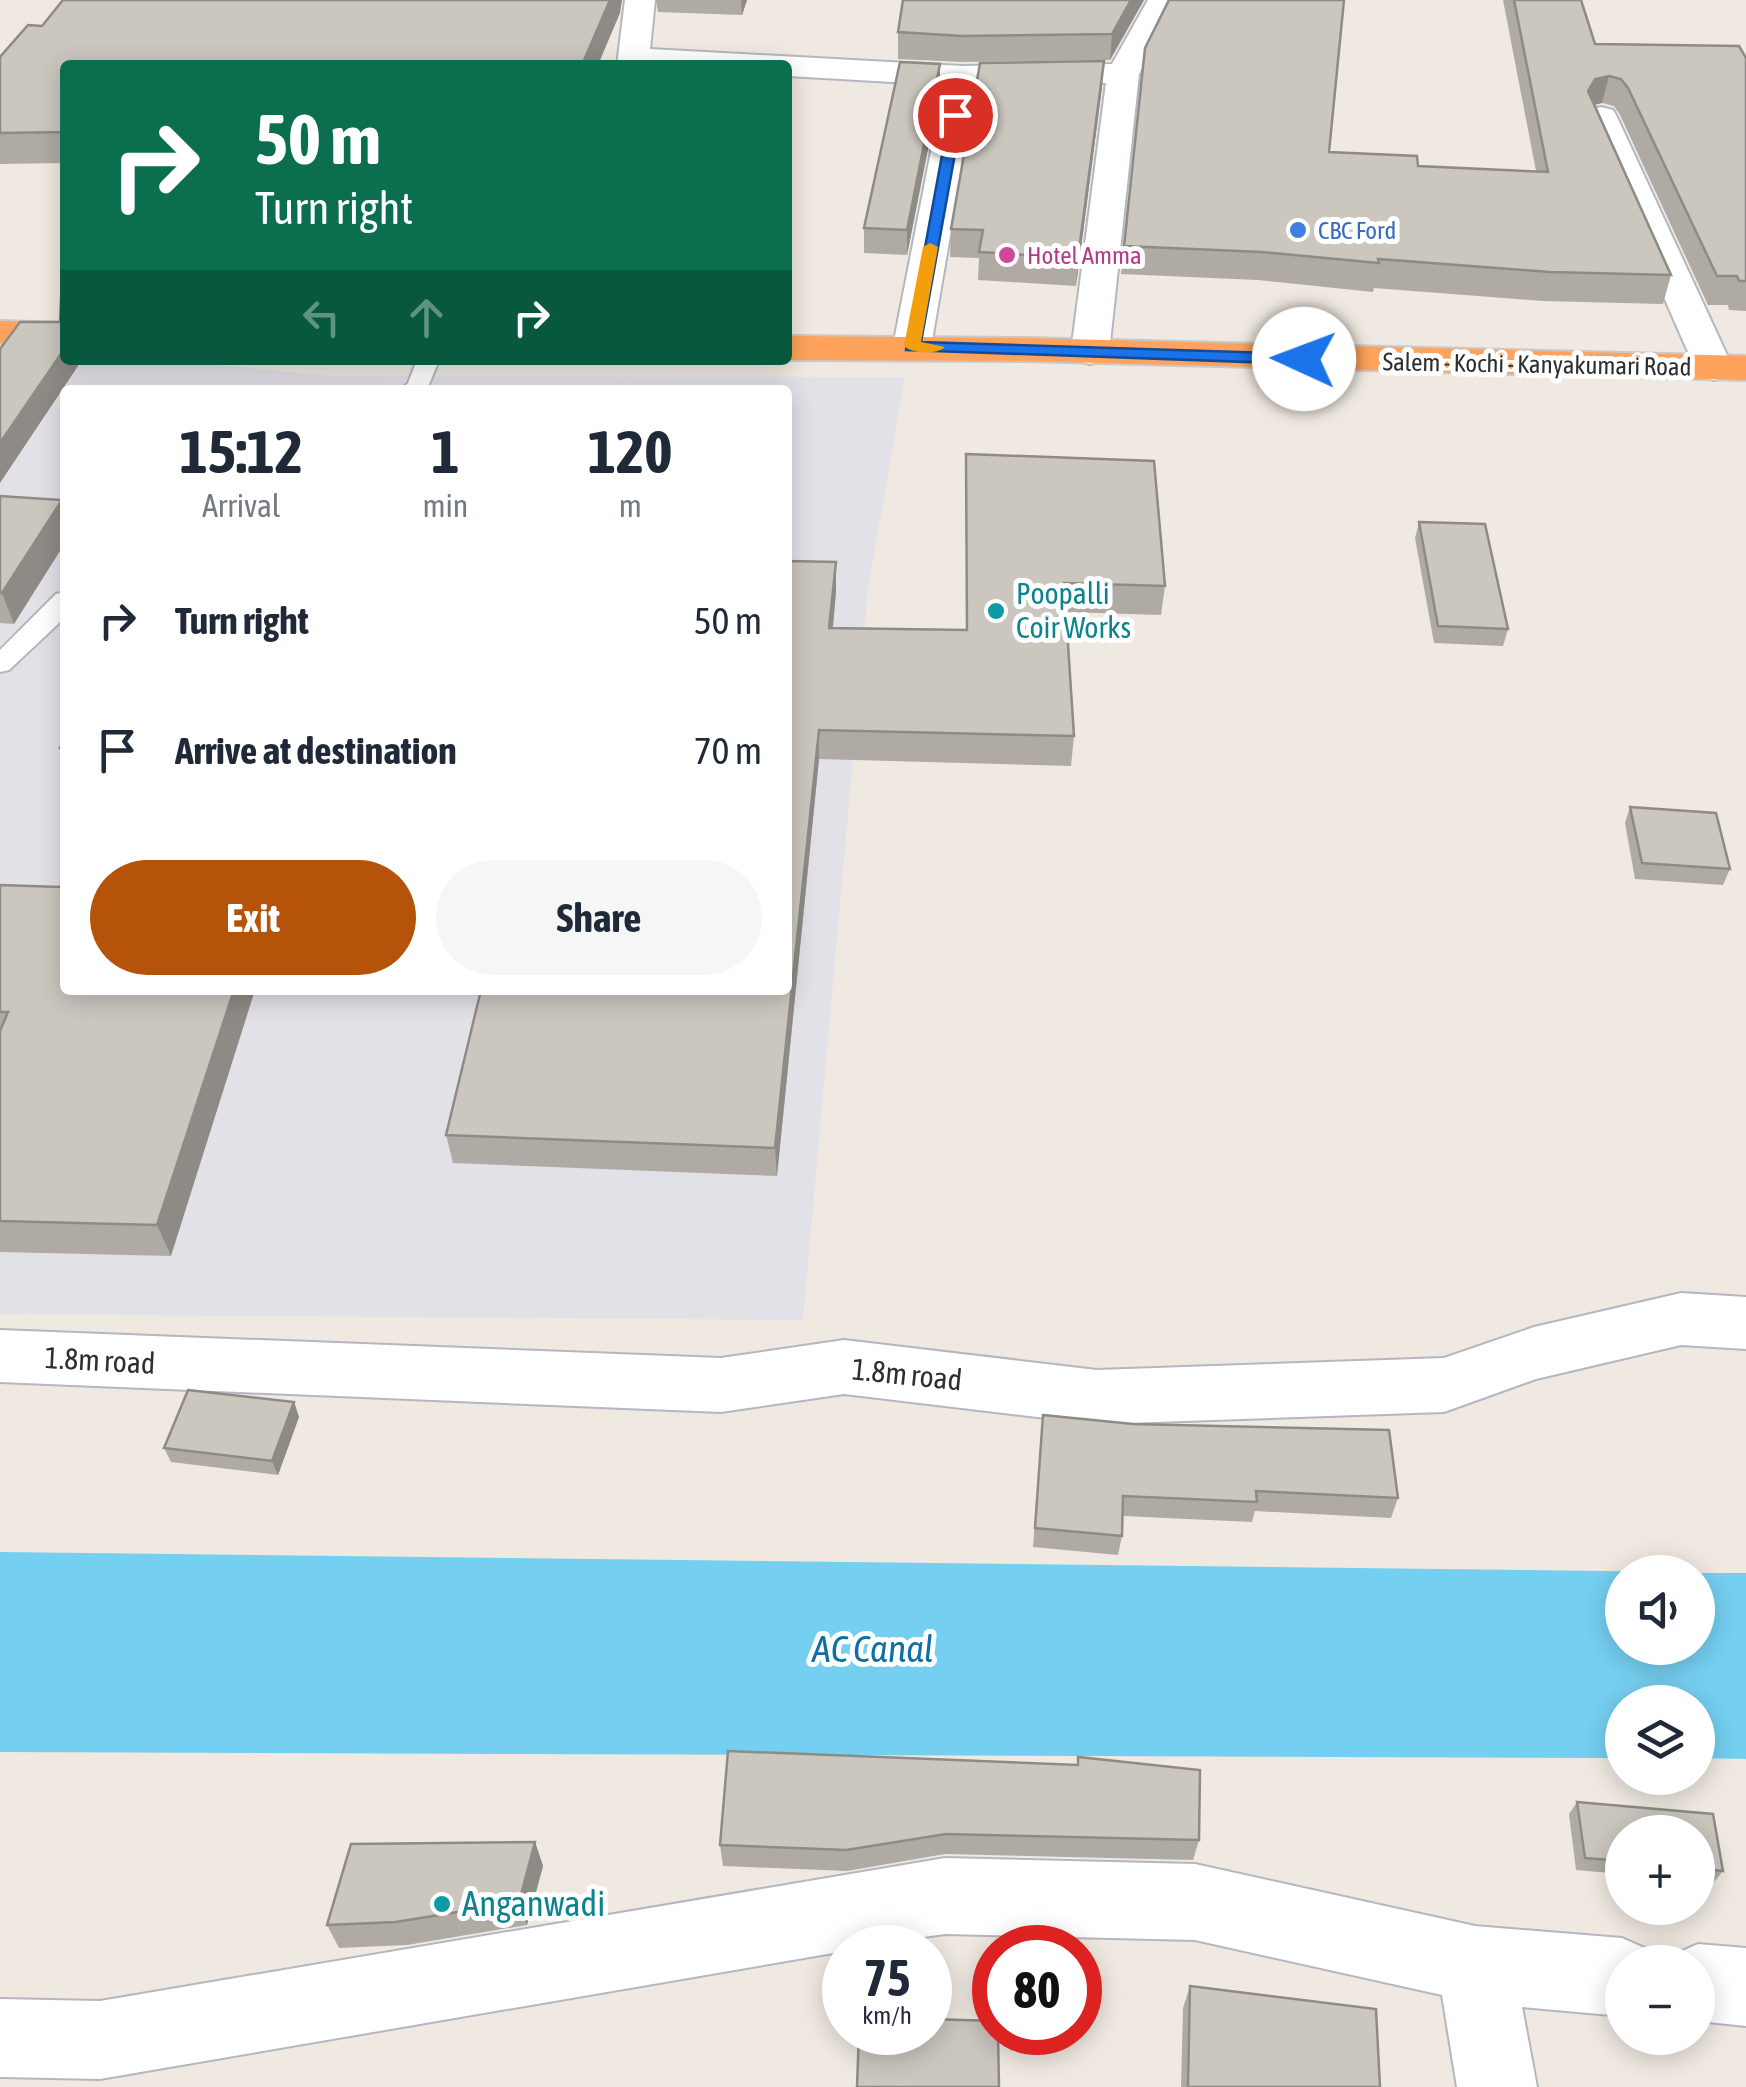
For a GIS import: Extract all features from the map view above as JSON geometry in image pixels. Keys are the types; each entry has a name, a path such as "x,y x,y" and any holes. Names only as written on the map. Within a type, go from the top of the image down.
{"highway":[{"path":"0,332 60,334"},
{"name":"Salem - Kochi - Kanyakumari Road","path":"792,348 912,346 1730,368"}],"street":[{"path":"634,60 640,0"},
{"path":"1090,352 1123,74 1163,0"},
{"path":"792,69 962,76 1034,72 1123,74"},
{"path":"912,346 962,76"},
{"path":"1602,117 1730,368"},
{"name":"1.8m road","path":"0,1356 721,1385 844,1367 1097,1397 1444,1385 1534,1352 1681,1319 1746,1322"},
{"path":"0,2038 100,2040 945,1896 1194,1902 1475,1964 1605,1975"},
{"path":"1475,1964 1496,2087"},
{"path":"1715,1984 1746,1987"}],"lane":[{"path":"0,664 60,604"}],"shaded area":[{"path":"0,363 213,365 335,376 905,377 868,589 803,1320 0,1314"}],"water":[{"name":"AC Canal","path":"0,1552 1605,1571 1605,1665 1715,1665 1715,1573 1746,1573 1746,1759 1715,1758 1715,1685 1605,1685 1605,1758 0,1752"}],"building":[{"path":"63,0 610,0 584,60 60,60 60,132 0,133 0,57 28,25 42,26"},
{"path":"903,0 1131,0 1112,34 963,36 898,32"},
{"path":"1169,0 1344,0 1329,152 1417,156 1418,166 1548,172 1514,0 1581,0 1595,44 1739,46 1746,58 1746,281 1739,281 1737,276 1717,276 1628,88 1621,79 1609,76 1595,79 1588,91 1671,275 1550,272 1378,259 1379,263 1262,252 1124,246 1145,48"},
{"path":"1104,61 1078,258 979,252 983,230 951,229 980,63"},
{"path":"900,62 940,64 907,230 864,228"},
{"path":"20,322 60,322 60,355 0,443 0,349"},
{"path":"966,454 1154,461 1165,586 1064,583 1074,736 819,730 792,986 792,561 836,562 829,628 967,630"},
{"path":"0,496 60,500 2,593"},
{"path":"1419,522 1485,524 1508,629 1438,626"},
{"path":"1630,807 1716,813 1730,869 1642,863"},
{"path":"0,885 60,887 60,995 232,995 157,1225 0,1221 0,1031 8,1012 0,1012"},
{"path":"480,995 791,995 775,1148 446,1135"},
{"path":"188,1390 294,1402 272,1461 164,1448"},
{"path":"1043,1415 1133,1424 1389,1430 1398,1498 1256,1491 1257,1502 1123,1496 1122,1536 1035,1528"},
{"path":"728,1751 1078,1765 1078,1757 1200,1770 1199,1840 946,1834 846,1850 720,1845"},
{"path":"1577,1802 1713,1814 1605,1815 1605,1860 1585,1858"},
{"path":"1715,1825 1723,1871 1715,1870"},
{"path":"535,1842 519,1902 396,1922 327,1925 351,1844"},
{"path":"1190,1986 1376,2009 1380,2087 1188,2087"},
{"path":"952,2020 972,2020 972,2055 998,2055 999,2087 857,2087 858,2055 952,2055"}],"slow traffic":[{"path":"930,247 912,346 937,347"}],"place":[{"name":"CBC Ford","path":"1298,230"},
{"name":"Hotel Amma","path":"1007,255"},
{"name":"Poopalli Coir Works","path":"996,611"},
{"name":"Anganwadi","path":"442,1904"}],"route":[{"path":"955,115 912,346 1304,359"}]}
